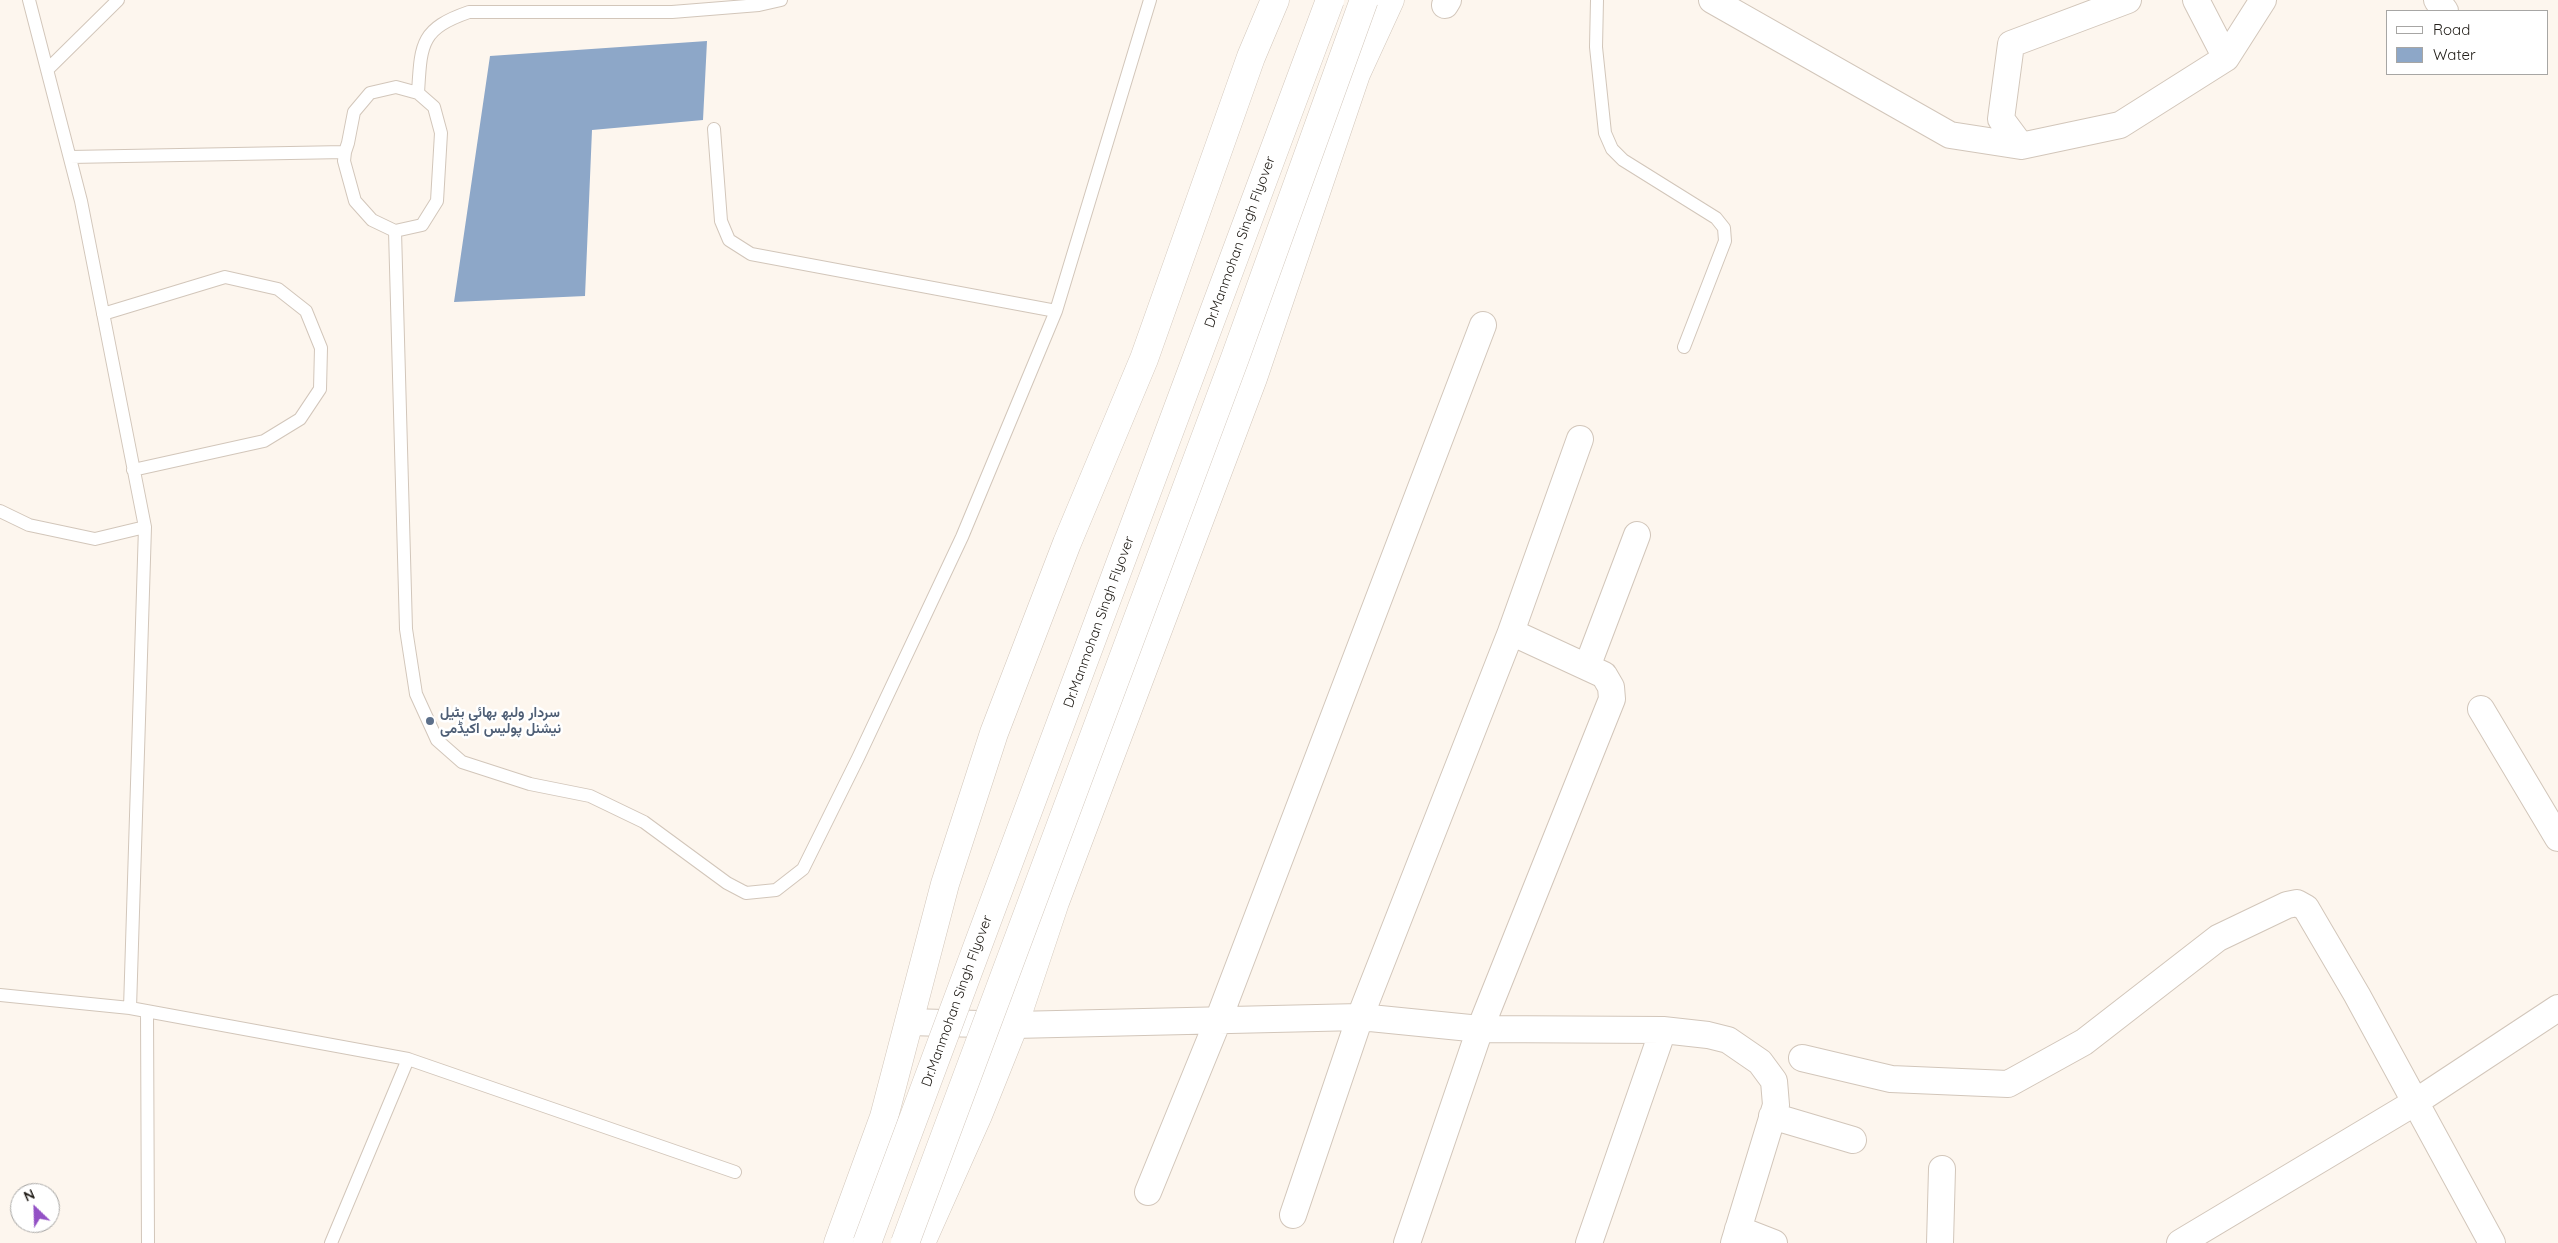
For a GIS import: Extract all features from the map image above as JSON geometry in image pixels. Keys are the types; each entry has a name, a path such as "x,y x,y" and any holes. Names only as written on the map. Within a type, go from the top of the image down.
{"main road":[{"path":"838,1243 884,1117 945,884 994,733 1067,543 1144,359 1251,57 1275,0"},
{"name":"Dr.Manmohan Singh Flyover","path":"867,1243 1330,0"},
{"path":"906,1243 1228,377 1364,0"},
{"path":"921,1243 978,1115 1014,1025 1055,902 1253,378 1356,74 1390,0"}],"street":[{"path":"1712,0 1950,135 2021,146 2120,124 2226,58 2263,0"},
{"path":"2021,146 2001,119 2011,44 2128,0"},
{"path":"2196,0 2226,58"},
{"path":"2437,0 2445,10"},
{"path":"1148,1192 1219,1018 1483,325"},
{"path":"1293,1215 1360,1017 1511,632 1580,439"},
{"path":"1587,666 1637,534"},
{"path":"1407,1243 1480,1029 1612,699 1612,687 1604,675 1511,632"},
{"path":"2481,709 2558,838"},
{"path":"1802,1058 1891,1079 2008,1084 2084,1042 2218,938 2287,905 2297,903 2306,908 2357,995 2414,1103 2492,1243"},
{"path":"2180,1243 2414,1103 2558,1008"},
{"path":"909,1022 1014,1025 1219,1018 1360,1017 1480,1029 1663,1030 1708,1035 1728,1040 1760,1062 1774,1081 1776,1105 1736,1236 1774,1243"},
{"path":"1589,1243 1663,1030"},
{"path":"1772,1116 1853,1140"},
{"path":"1940,1243 1942,1169"}],"lane":[{"path":"29,0 81,200 145,527 130,1008"},
{"path":"47,70 118,0"},
{"path":"418,93 420,59 431,30 444,21 469,12 672,12 759,5 781,0"},
{"path":"395,231 406,628 416,694 437,740 462,762 530,784 590,796 644,822 726,883 746,893 776,890 803,870 962,537 1056,311 1150,0"},
{"path":"1597,0 1596,47 1605,132 1612,149 1623,160 1716,218 1724,228 1725,241 1684,347"},
{"path":"396,87 418,93 434,107 441,132 437,201 422,224 395,231 372,220 355,201 344,161 344,152 348,143 354,112 370,92 396,87"},
{"path":"714,129 721,221 729,240 751,254 1056,311"},
{"path":"70,157 344,152"},
{"path":"103,314 225,277 278,289 306,311 321,348 320,389 300,419 264,441 133,470"},
{"path":"0,511 29,525 95,539 145,527"},
{"path":"0,995 130,1008 408,1059 735,1172"},
{"path":"147,1011 148,1243"},
{"path":"331,1243 408,1059"}],"water":[{"path":"707,41 703,120 592,130 585,296 454,302 490,56"}],"place":[{"name":"سردار ولبھ بھائی پٹیل نیشنل پولیس اکیڈمی","path":"430,721"}]}
